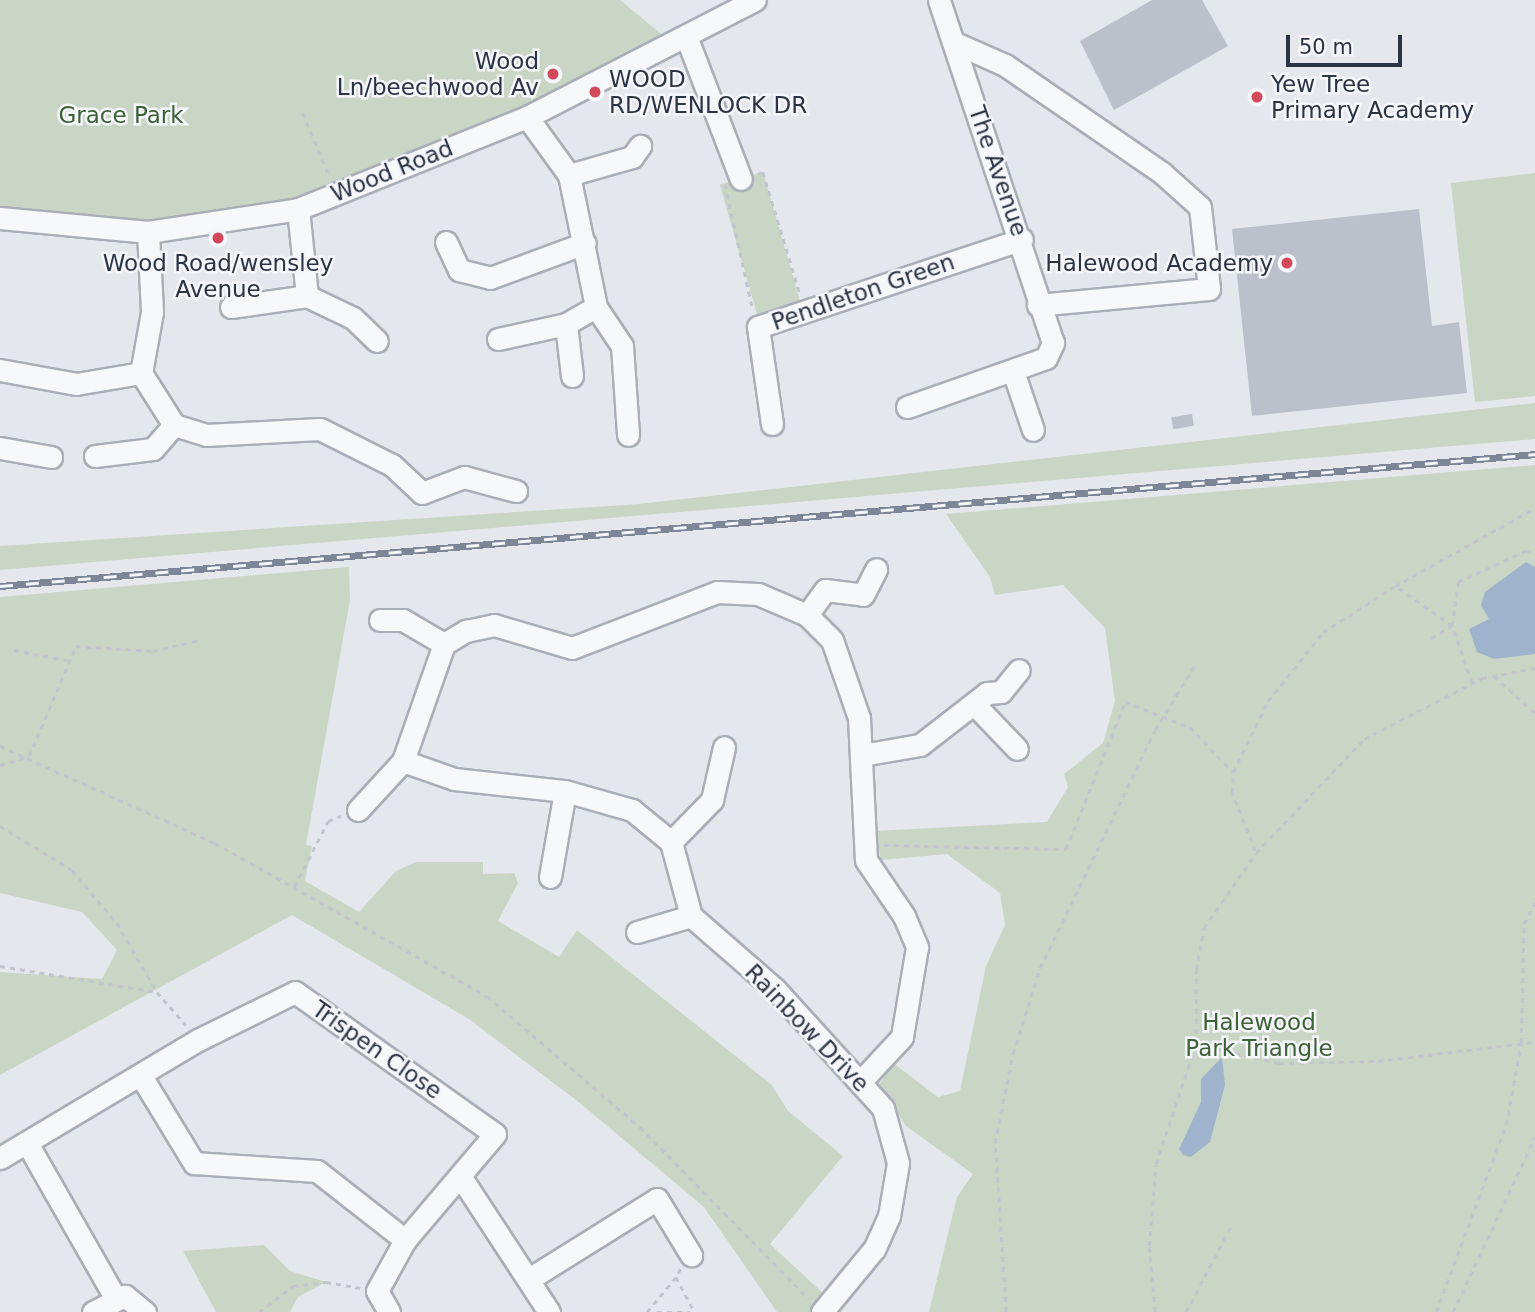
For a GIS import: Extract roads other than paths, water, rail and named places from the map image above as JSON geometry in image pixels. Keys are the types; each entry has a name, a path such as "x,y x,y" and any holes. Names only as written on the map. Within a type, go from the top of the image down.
{"street":[{"name":"The Avenue","path":"939,0 1022,239 1038,305 1053,343 1046,358 1013,371"},
{"name":"Wood Road","path":"0,218 148,232 298,209 527,117 686,36 741,3"},
{"path":"686,36 741,179"},
{"path":"953,43 1005,65 1172,181 1200,207 1209,289 1038,305"},
{"path":"527,117 569,175 596,307 622,346 628,435"},
{"path":"569,175 632,156 640,146"},
{"path":"298,209 307,296"},
{"path":"148,232 152,312 141,373 174,425 206,435 320,429 392,465 422,493 464,477 516,491"},
{"name":"Pendleton Green","path":"772,424 758,327 1022,239"},
{"path":"446,242 459,270 490,278 585,243"},
{"path":"231,307 307,296 353,318 377,341"},
{"path":"498,339 566,324 596,307"},
{"path":"566,324 572,376"},
{"path":"0,370 76,384 141,373"},
{"path":"907,407 1013,371 1033,430"},
{"path":"96,456 153,449 174,425"},
{"path":"9,452 51,457"},
{"path":"807,615 825,590 863,595 876,569"},
{"path":"358,810 403,761 444,644 494,625 572,648 717,593 758,594 807,615 832,640 850,687 862,755 866,860 904,916 917,947 902,1037 860,1082"},
{"path":"380,620 403,620 444,644"},
{"path":"862,755 920,745 974,704 1001,692 1019,670"},
{"path":"974,704 1017,749"},
{"path":"671,842 712,800 724,747"},
{"path":"403,761 454,779 565,792 632,810 671,842 691,916 637,932"},
{"path":"550,877 565,792"},
{"name":"Rainbow Drive","path":"691,916 775,989 883,1108 898,1163 891,1203 874,1250 817,1307"},
{"name":"Trispen Close","path":"0,1158 198,1040 295,992 495,1133 463,1179 405,1240 377,1291 389,1312"},
{"path":"141,1076 194,1163 317,1171 405,1240"},
{"path":"27,1143 116,1299"},
{"path":"463,1179 549,1312"},
{"path":"529,1279 657,1199 691,1255"},
{"path":"93,1312 116,1299 131,1297 145,1312"}],"water":[{"path":"1526,562 1535,567 1535,654 1494,659 1477,652 1469,629 1489,619 1481,605 1485,592"},
{"path":"1222,1057 1225,1085 1210,1142 1191,1157 1183,1155 1179,1149 1201,1102 1201,1079"}],"railway":[{"path":"0,586 1535,454"}],"place":[{"name":"Wood Ln/beechwood Av","path":"553,74"},
{"name":"WOOD RD/WENLOCK DR","path":"595,92"},
{"name":"Yew Tree Primary Academy","path":"1257,97"},
{"name":"Wood Road/wensley Avenue","path":"218,238"},
{"name":"Halewood Academy","path":"1287,263"}],"park label":[{"name":"Grace Park","path":"121,115"},
{"name":"Halewood Park Triangle","path":"1259,1035"}]}
